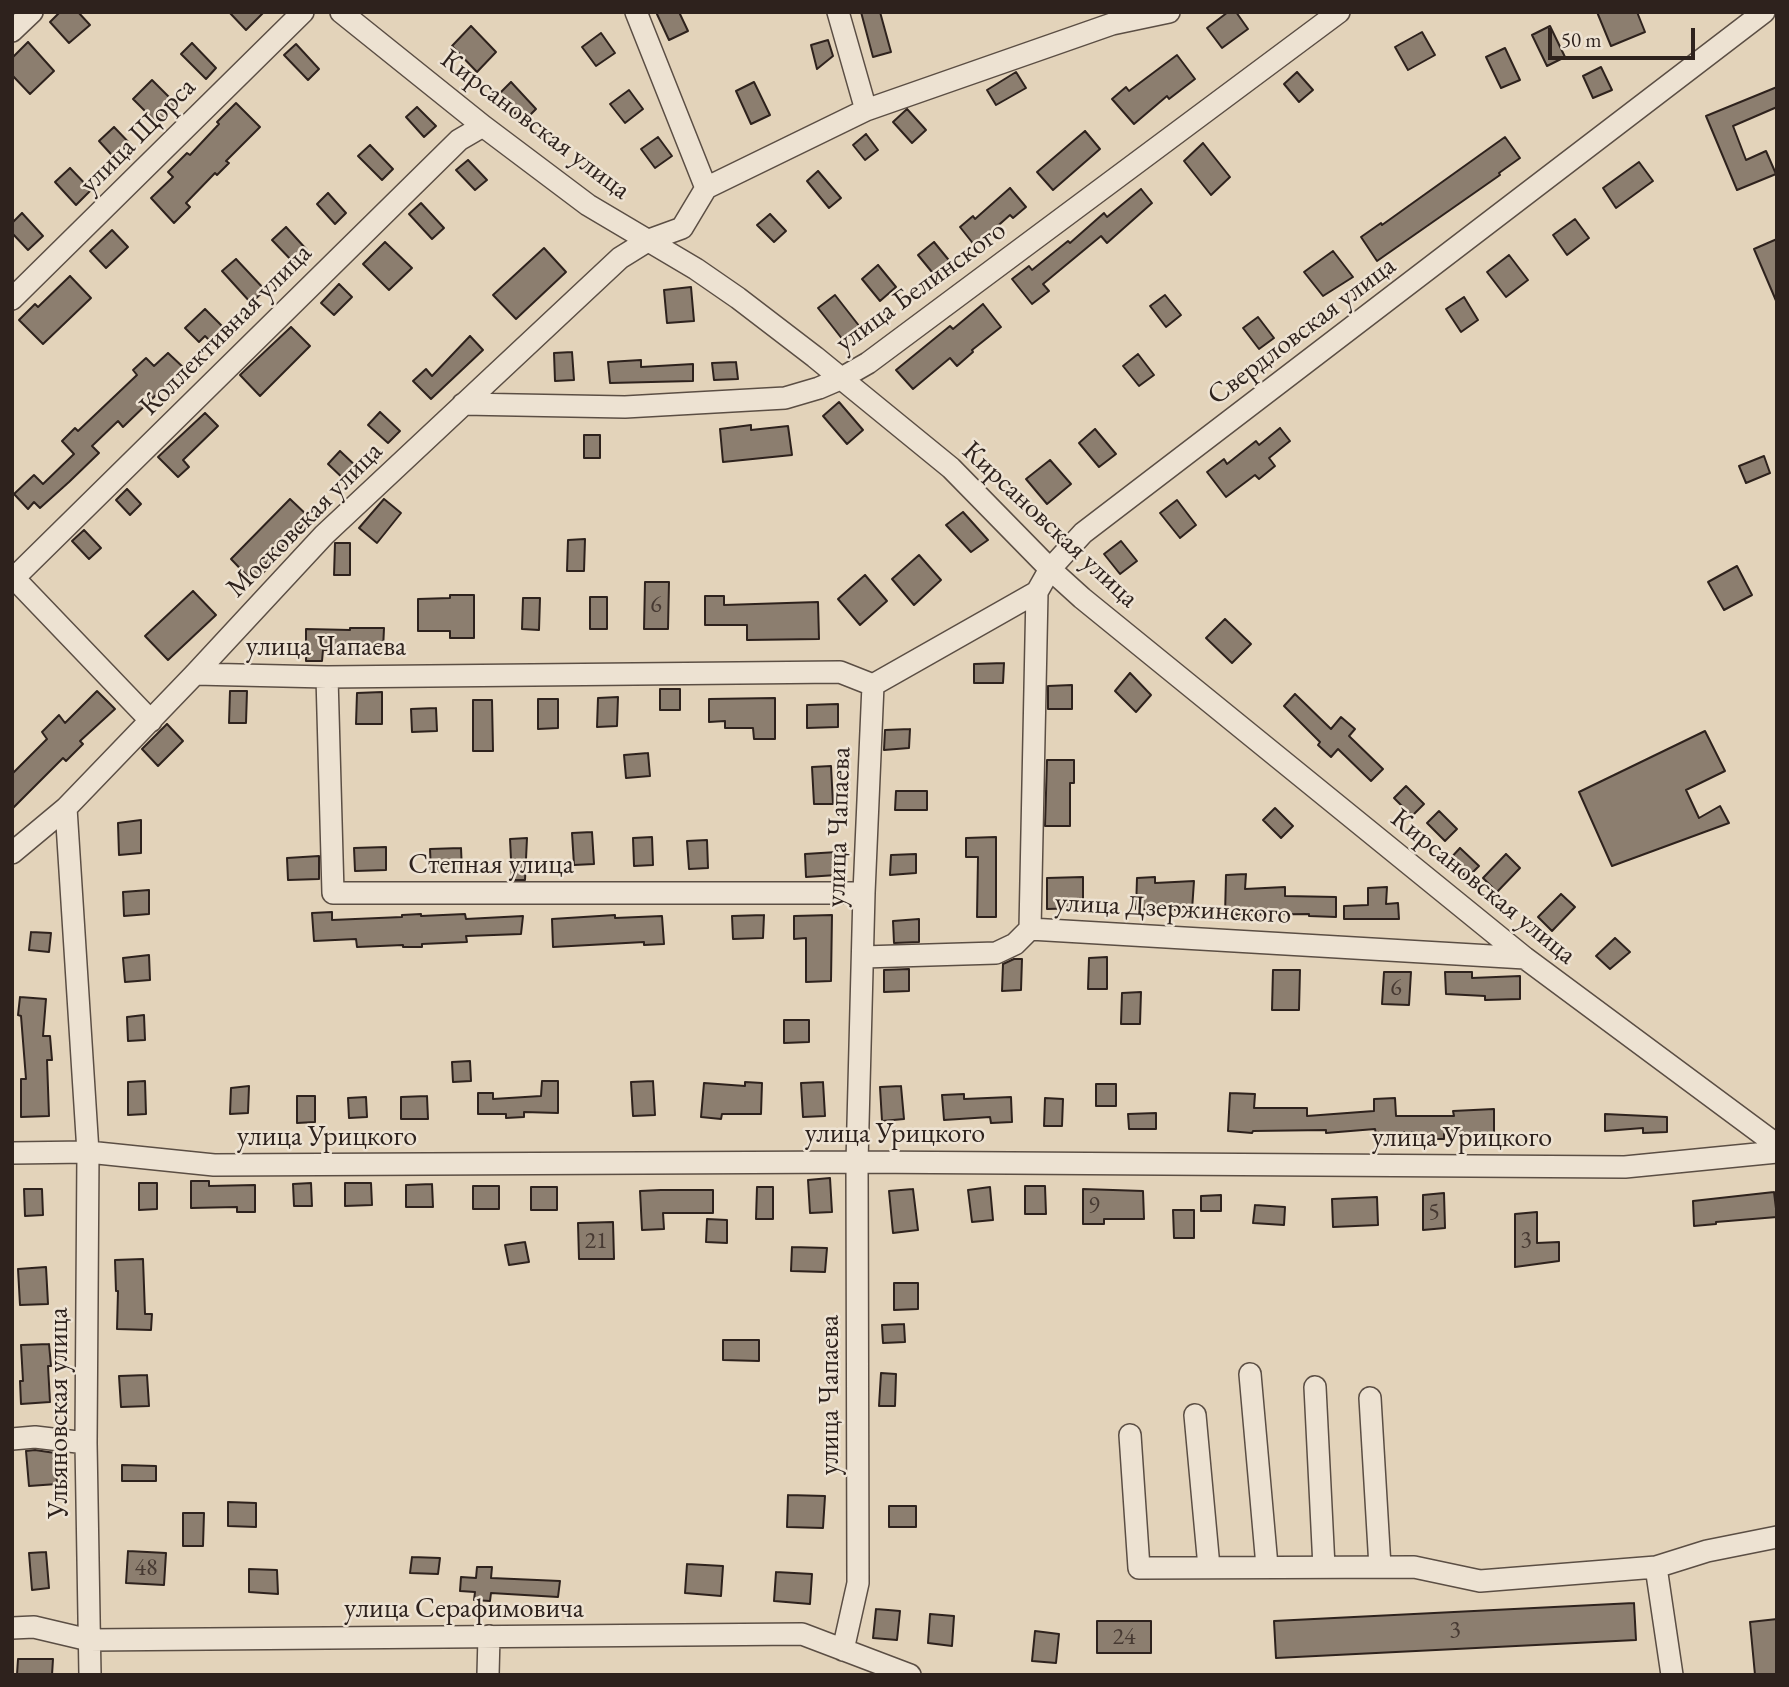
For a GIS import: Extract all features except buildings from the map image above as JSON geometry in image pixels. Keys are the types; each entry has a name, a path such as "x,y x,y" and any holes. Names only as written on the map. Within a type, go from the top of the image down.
{"street":[{"path":"12,31 32,12"},
{"name":"улица Щорса","path":"12,299 303,12"},
{"name":"Кирсановская улица","path":"341,12 483,126 588,205 649,240 738,298 951,468 1050,569 1525,958 1777,1145"},
{"path":"636,12 706,188"},
{"path":"838,12 866,110"},
{"path":"649,240 682,228 706,188 866,110 1110,18 1169,12"},
{"name":"улица Белинского","path":"463,404 625,407 785,398 840,379 868,363 1339,12"},
{"name":"Свердловская улица","path":"1037,592 1050,569 1083,533 1764,12"},
{"name":"Коллективная улица","path":"13,578 459,140 483,126"},
{"name":"Московская улица","path":"12,853 66,808 324,535 620,258 649,240"},
{"path":"13,578 150,721"},
{"path":"873,685 1037,592"},
{"name":"улица Дзержинского","path":"1037,592 1030,929 1525,958"},
{"name":"улица Чапаева","path":"195,674 327,677 840,672 873,685 864,893 858,1162 858,1583 843,1650"},
{"name":"Степная улица","path":"327,677 333,893 864,893"},
{"path":"66,808 88,1152"},
{"path":"863,957 996,953 1015,944 1030,929"},
{"name":"улица Урицкого","path":"12,1153 88,1152 214,1165 858,1162 1625,1167 1777,1152"},
{"name":"Ульяновская улица","path":"88,1152 86,1443 90,1675"},
{"path":"1250,1374 1266,1566"},
{"path":"1315,1387 1324,1567"},
{"path":"1370,1398 1381,1567"},
{"path":"1195,1415 1209,1567"},
{"path":"1130,1434 1139,1568 1414,1567 1480,1581 1656,1567 1707,1551 1777,1537"},
{"path":"12,1439 35,1437 86,1443"},
{"path":"1656,1567 1672,1675"},
{"name":"улица Серафимовича","path":"12,1628 34,1627 89,1640 802,1634 909,1675"},
{"path":"488,1675 489,1636"}]}
